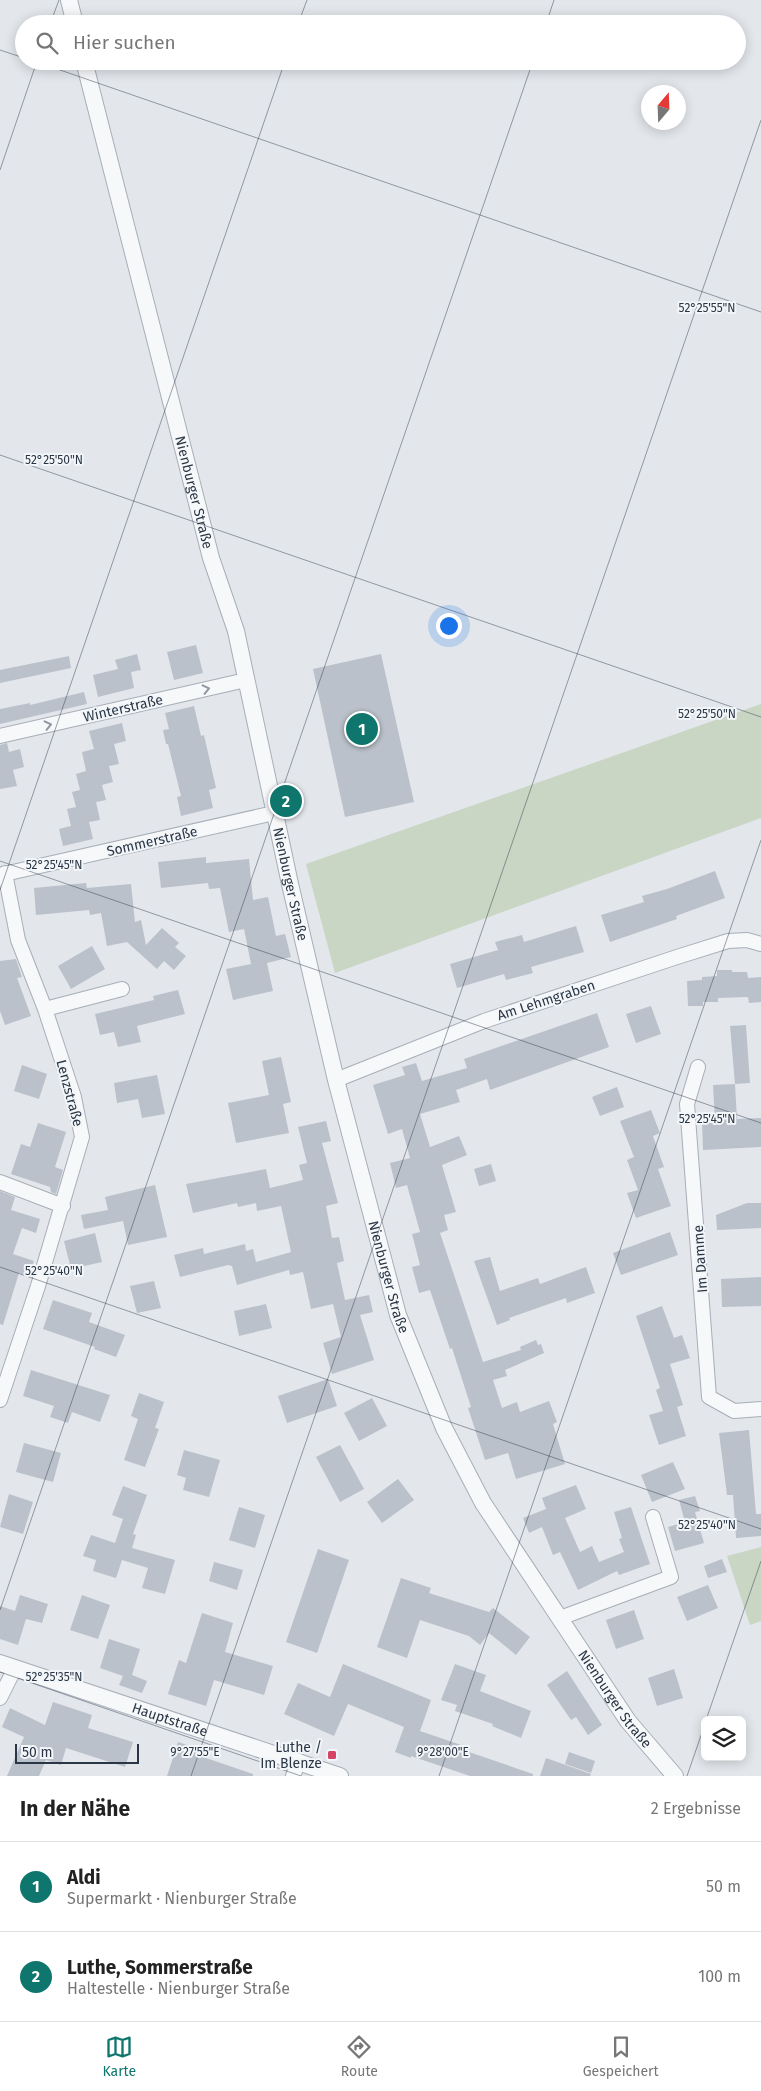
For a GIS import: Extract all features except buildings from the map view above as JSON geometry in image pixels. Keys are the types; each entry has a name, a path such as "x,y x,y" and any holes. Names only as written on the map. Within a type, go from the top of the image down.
{"street":[{"path":"69,0 73,15"},
{"name":"Nienburger Straße","path":"86,70 210,558 236,632 274,813 336,1080 398,1315 440,1418 484,1503 628,1721 675,1776"},
{"name":"Winterstraße","path":"0,736 246,680"},
{"name":"Sommerstraße","path":"3,874 274,813"},
{"name":"Lenzstraße","path":"0,1400 63,1206 82,1137 74,1097 46,1009 18,940 3,874"},
{"name":"Am Lehmgraben","path":"336,1080 484,1021 677,957 728,941 747,940 761,944"},
{"path":"46,1009 122,989"},
{"name":"Im Damme","path":"698,1067 688,1104 709,1397 734,1411 761,1409"},
{"path":"0,1182 63,1206"},
{"path":"560,1618 670,1577 653,1517"},
{"path":"0,1698 8,1665"},
{"name":"Hauptstraße","path":"8,1665 296,1768 340,1776"}],"green space":[{"path":"761,704 761,818 335,973 306,864"},
{"path":"761,1547 761,1621 750,1625 727,1556"}],"place":[{"name":"Aldi","path":"362,729"},
{"name":"Luthe, Sommerstraße","path":"286,801"},
{"name":"Luthe / Im Blenze","path":"332,1755"}]}
